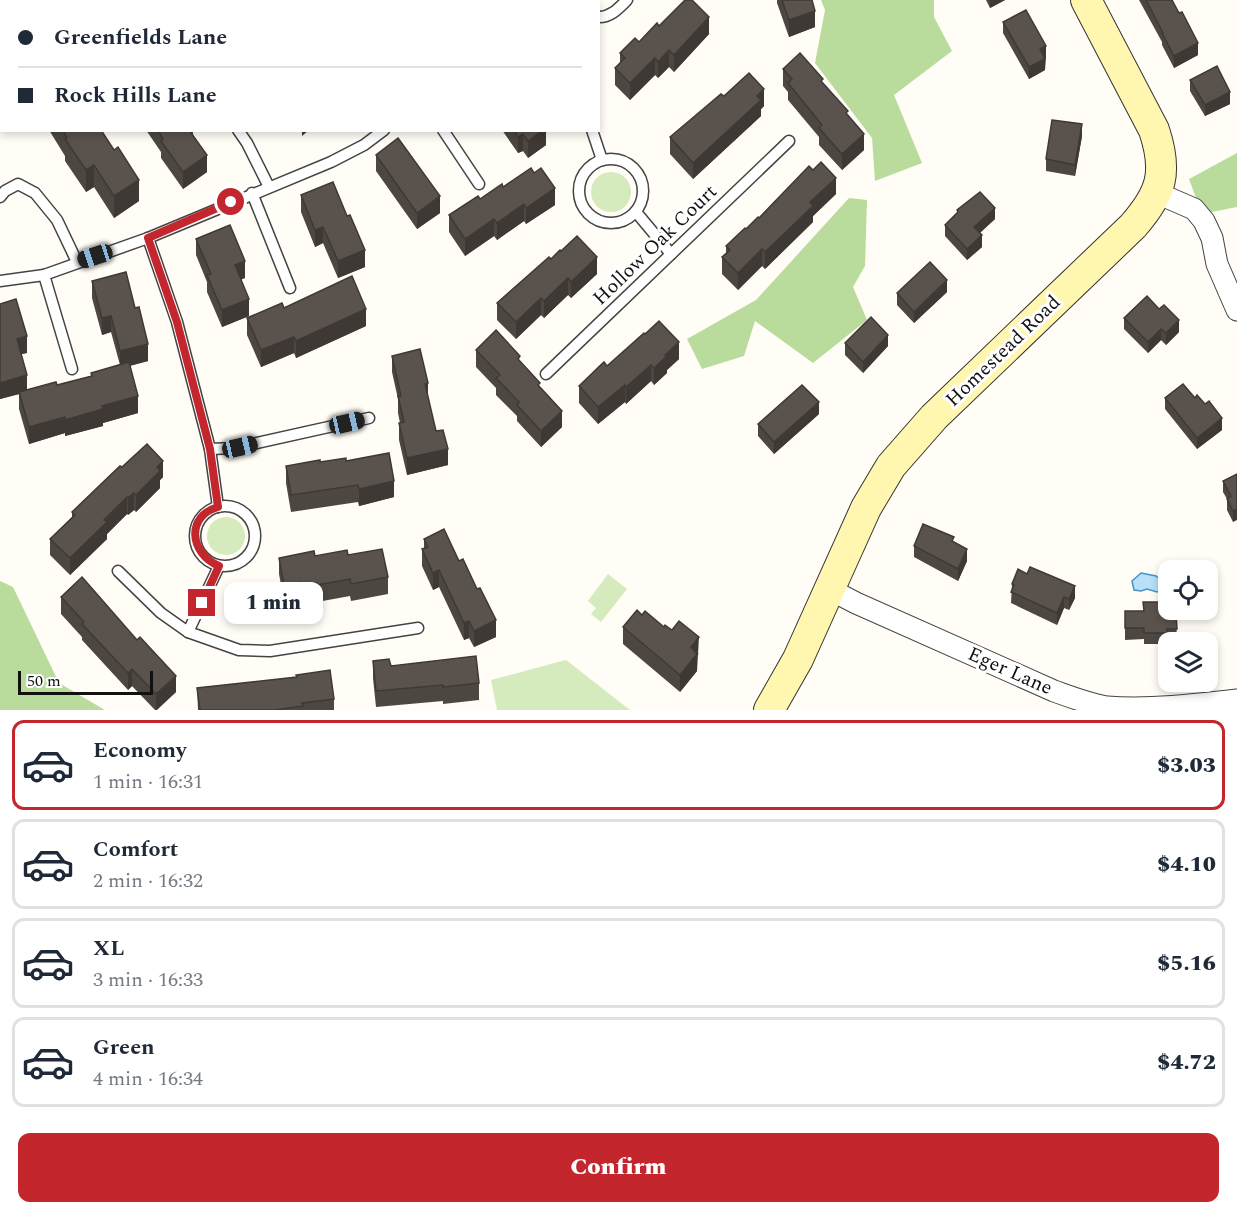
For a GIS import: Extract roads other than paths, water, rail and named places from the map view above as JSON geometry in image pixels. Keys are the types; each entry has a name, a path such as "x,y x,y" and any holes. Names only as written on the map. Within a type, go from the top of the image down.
{"street":[{"name":"Homestead Road","path":"770,710 798,659 866,508 891,466 962,390 1134,226 1157,193 1162,165 1154,130 1086,0"},
{"path":"1157,193 1194,209 1204,221 1212,238 1217,264 1237,310"},
{"name":"Eger Lane","path":"829,588 856,603 1081,701 1130,709 1155,709 1237,700"}],"lane":[{"path":"600,17 616,11 627,0"},
{"path":"239,132 269,187"},
{"path":"0,281 44,275 77,261 148,238 331,162 381,132"},
{"path":"443,132 479,183"},
{"path":"593,132 602,160"},
{"name":"Hollow Oak Court","path":"546,374 789,141"},
{"path":"602,160 622,161 631,166 642,183 643,194 636,212 617,224 606,224 595,220 580,204 579,182 584,172 602,160"},
{"path":"0,197 5,191 18,184 35,193 57,220 77,261"},
{"path":"252,193 290,288"},
{"path":"636,212 671,254"},
{"path":"148,238 177,322 210,449 218,507"},
{"path":"44,275 72,369"},
{"path":"210,449 240,447 369,418"},
{"path":"232,506 250,518 255,527 254,548 240,563 219,566 203,556 195,539 199,521 205,513 218,507 232,506"},
{"path":"188,633 219,566"},
{"path":"118,571 161,613 188,633 239,650 270,651 418,628"}],"water":[{"path":"1141,573 1156,576 1158,592 1147,589 1134,590 1132,581"}]}
